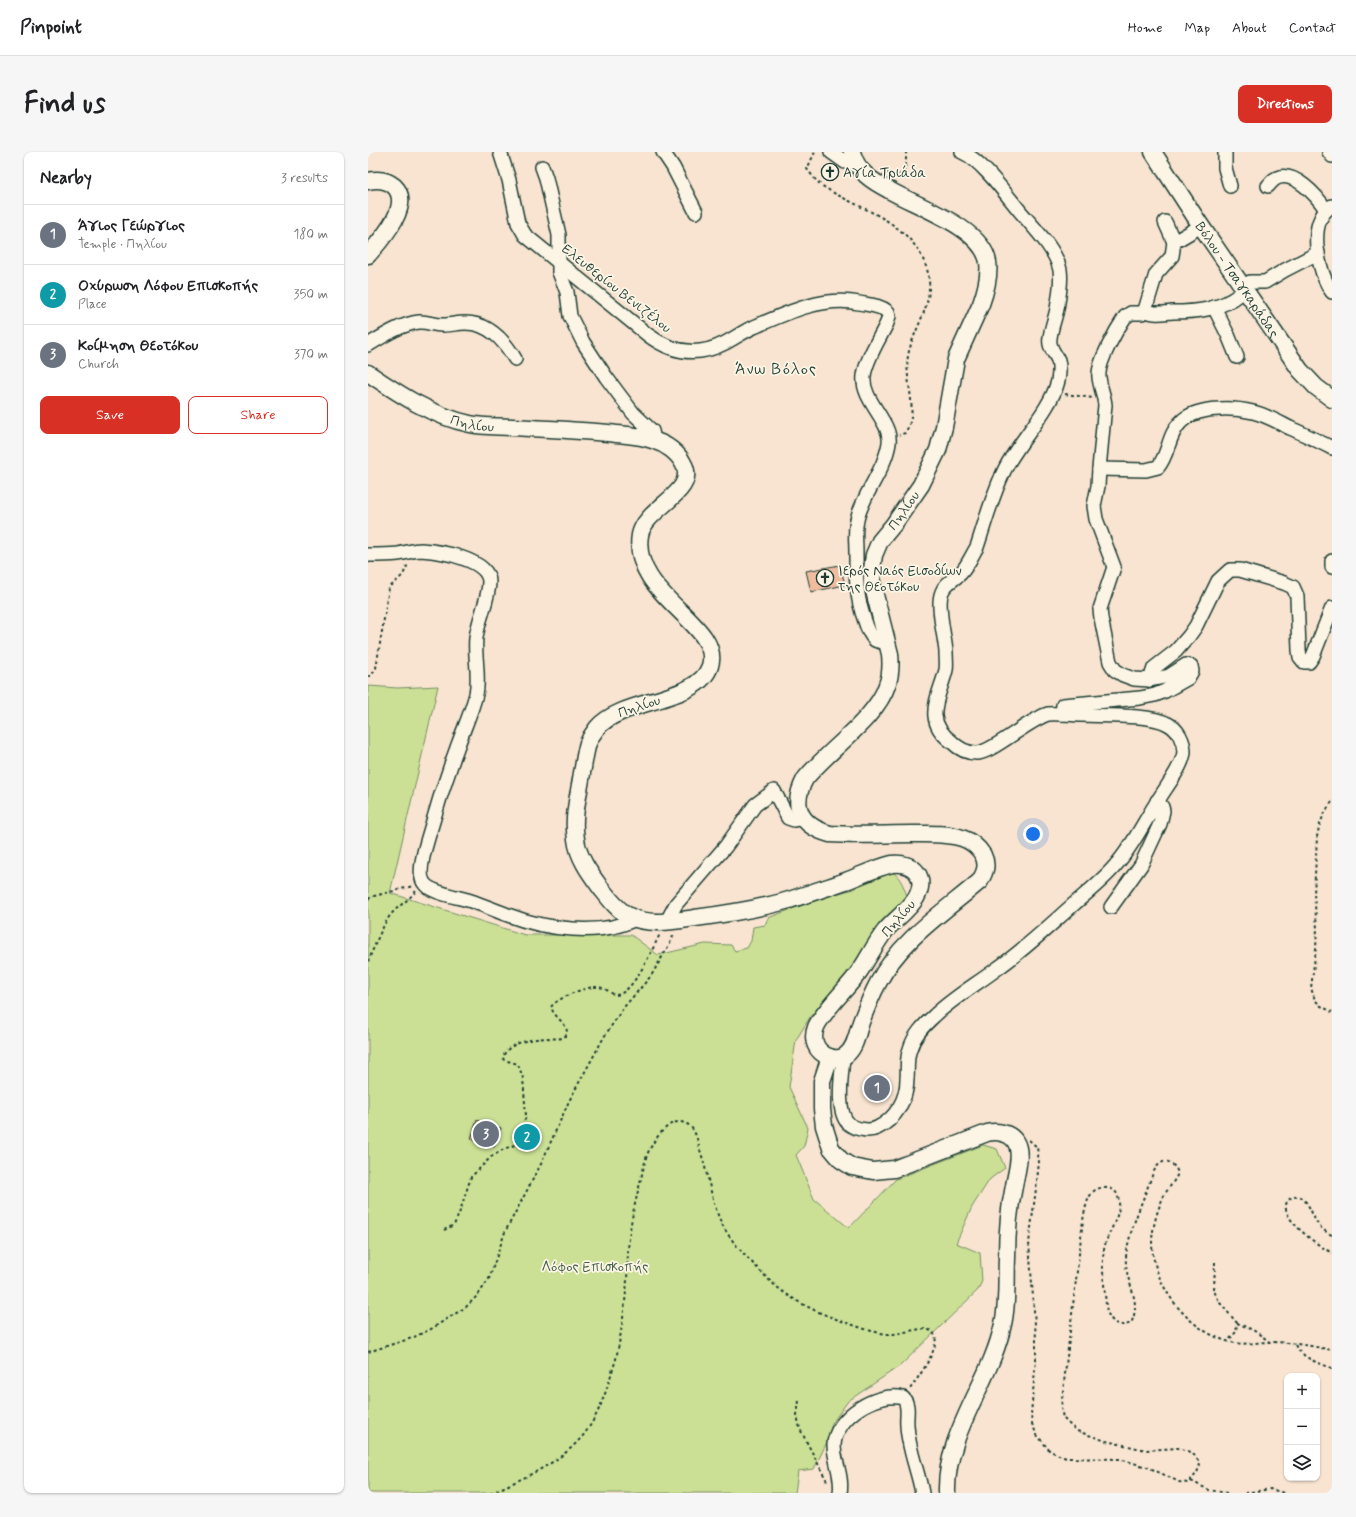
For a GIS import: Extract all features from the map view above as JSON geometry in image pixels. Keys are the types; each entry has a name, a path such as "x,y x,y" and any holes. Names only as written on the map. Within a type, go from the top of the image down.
{"main road":[{"name":"Βόλου - Τσαγκαράδας","path":"1153,152 1201,226 1300,370 1316,387 1332,399"},
{"name":"Πηλίου","path":"368,373 408,400 428,410 467,424 612,434 654,440 667,446 684,463 687,474 686,481 643,526 640,542 642,562 653,583 705,638 710,648 712,658 708,672 698,683 670,696 614,714 603,722 591,736 587,745 575,814 577,845 584,863 604,892 622,911 635,919 673,921 742,911 779,902 892,864 902,864 913,868 918,875 919,880 919,889 916,897 884,931 858,973 820,1021 816,1030 814,1043 820,1052 836,1057 852,1048 871,998 890,963 903,947 920,931 980,881 985,872 986,863 982,854 976,847 967,840 958,837 930,834 830,834 812,827 803,818 798,810 797,802 799,792 805,779 860,724 885,692 889,679 891,663 872,583 874,555 880,541 894,524 918,489 938,450 944,427 956,359 985,295 988,276 985,254 969,233 951,222 880,186 866,175 854,158"},
{"path":"368,181 378,180 396,187 400,202 398,212 391,226 368,255"},
{"path":"836,1057 822,1081 822,1109 824,1126 832,1148 841,1160 852,1167 873,1171 894,1169 993,1132 1005,1134 1015,1141 1018,1164 1010,1204 1007,1241 1007,1296 1003,1325 990,1363 958,1435 948,1474 947,1493"}],"street":[{"name":"Ελευθερίου Βενιζέλου","path":"500,152 510,180 520,228 529,239 654,340 666,346 681,351 697,351 712,348 754,327 814,304 842,300 885,309 889,313 889,318 864,372 864,383 868,396 888,434"},
{"path":"663,152 673,167 696,212"},
{"path":"830,152 845,162 854,158"},
{"path":"836,1057 844,1116 848,1123 857,1128 863,1130 876,1129 893,1116 904,1097 909,1052 920,1030 946,1005 998,968 1054,922 1107,874 1132,846 1157,801 1173,777 1183,757 1183,745 1180,735 1176,729 1169,724 1152,719 1048,714 1042,716 981,753 975,754 959,748 946,737 939,728 935,709 946,665 946,651 940,601 942,592 944,588 962,571 977,547 996,490 1006,468 1054,393 1058,381 1059,367 1049,339 1057,311 1061,280 1058,262 1050,248 1012,201 981,166 971,157 962,152"},
{"path":"1225,152 1225,168 1230,186"},
{"path":"1329,152 1332,156"},
{"path":"542,167 546,178 559,235 558,263 560,276 567,292 570,316 579,334 614,388 633,413 652,431 654,440"},
{"path":"1268,186 1275,178 1286,177 1296,180 1308,188 1329,208 1319,223 1317,241 1323,274 1332,292"},
{"path":"1062,714 1063,705 1140,698 1160,693 1188,678 1191,673 1192,667 1189,665 1184,665 1169,676 1150,680 1134,679 1115,670 1110,662 1100,609 1114,567 1095,515 1094,506 1098,486 1103,429 1104,399 1098,377 1100,367 1106,351 1125,317 1131,313 1142,313 1145,310 1156,274 1172,256 1174,242 1166,222"},
{"path":"1174,242 1201,226"},
{"path":"1145,310 1149,312 1161,313 1193,312 1214,307 1233,298 1250,282 1265,282 1318,253"},
{"path":"1214,307 1237,357"},
{"path":"368,345 387,334 416,323 442,325 474,323 487,328 502,340 515,359"},
{"path":"1099,468 1146,470 1158,467 1164,456 1171,436 1179,423 1190,415 1206,410 1240,410 1253,412 1332,448"},
{"path":"887,642 876,640 871,635 862,613 856,587 855,533 856,522 860,510 886,454 889,443 888,434"},
{"path":"368,555 420,550 450,554 481,567 486,573 489,581 488,592 480,616 476,639 477,674 475,696 455,752 428,837 422,865 424,884 433,890 472,901 519,919 551,926 604,929 627,923 635,919"},
{"path":"1332,561 1332,567"},
{"path":"1150,680 1154,668 1172,655 1189,636 1196,626 1218,581 1230,570 1240,570 1293,587 1297,596 1300,657 1304,662 1309,662 1332,608"},
{"path":"673,921 676,904 726,846 755,805 774,791 788,818 794,820 803,818"},
{"path":"1111,907 1141,865 1160,824 1163,811 1162,807 1157,801"},
{"path":"835,1490 841,1481 834,1449 834,1439 839,1429 849,1416 867,1404 894,1397 903,1398 907,1405 909,1445 922,1493"}],"path":[{"path":"815,152 807,169 820,184 881,217 899,230 915,245 926,264 930,287 926,304 908,358 906,372 911,402 911,420 905,433 898,435 888,434"},
{"path":"886,173 903,173 906,166 906,152"},
{"path":"1054,393 1104,399"},
{"path":"368,676 374,673 376,668 389,588 403,575 407,566 406,561 399,553"},
{"path":"1332,802 1324,815 1318,829 1317,837 1314,894 1317,928 1312,988 1315,1000 1321,1006 1332,1012"},
{"path":"368,899 374,896 424,884"},
{"path":"368,962 389,917 402,903 424,884"},
{"path":"444,1230 454,1225 460,1214 471,1177 491,1157 504,1149 517,1144 526,1116 523,1078 518,1064 506,1061 503,1058 506,1052 511,1047 528,1040 546,1038 557,1039 565,1037 567,1034 567,1028 551,1007 557,1001 591,987 605,989 615,995 620,994 631,984 644,967 673,921"},
{"path":"368,1352 412,1338 431,1329 466,1306 478,1295 489,1279 505,1232 541,1164 570,1101 604,1037 624,1007 651,976 670,945 673,921"},
{"path":"491,1493 537,1472 559,1459 581,1438 594,1419 604,1399 617,1356 626,1294 630,1229 647,1155 658,1136 675,1122 688,1125 694,1132 725,1230 769,1280 782,1291 794,1300 813,1310 872,1331 897,1335 922,1328 929,1329 934,1334 936,1342 929,1358 903,1398"},
{"path":"1015,1141 1024,1139 1031,1141 1038,1151 1036,1188 1029,1243 1036,1338 1036,1359 1030,1414 1032,1424 1037,1435 1046,1447 1057,1455 1066,1458 1120,1459 1150,1468 1179,1482 1188,1483 1197,1473 1200,1464 1191,1452 1178,1448 1146,1450 1106,1441 1077,1431 1063,1418 1061,1408 1083,1220 1090,1195 1095,1190 1101,1188 1112,1189 1118,1197 1118,1208 1105,1245 1106,1306 1107,1313 1112,1321 1121,1326 1126,1325 1131,1323 1135,1315 1134,1299 1125,1258 1129,1241 1155,1170 1161,1163 1166,1161 1174,1166 1178,1173 1164,1195 1151,1241 1157,1270 1170,1298 1190,1320 1201,1329 1228,1341 1236,1343 1270,1342 1295,1344 1332,1350"},
{"path":"1332,1235 1321,1228 1314,1220 1305,1200 1301,1197 1293,1197 1289,1200 1286,1207 1287,1211 1296,1226 1314,1243 1332,1253"},
{"path":"1215,1262 1214,1291 1220,1303 1237,1323 1253,1330 1270,1342"},
{"path":"1228,1341 1236,1332 1237,1323"},
{"path":"1295,1344 1299,1352 1332,1368"},
{"path":"799,1402 797,1415 800,1429 835,1490"},
{"path":"1191,1481 1209,1490 1227,1493"},
{"path":"1245,1493 1270,1489 1284,1493"}],"green space":[{"name":"Λόφος Επισκοπής","path":"368,686 398,688 438,686 390,893 525,935 631,935 658,955 705,944 731,945 735,951 747,948 751,941 753,927 765,925 768,918 824,897 854,889 867,878 889,870 893,872 901,881 907,896 875,932 856,964 810,1017 796,1040 789,1087 808,1128 804,1146 796,1155 814,1199 849,1228 896,1179 983,1145 997,1149 1005,1168 990,1179 972,1207 956,1243 980,1253 982,1281 978,1290 901,1365 848,1401 832,1423 826,1444 814,1469 798,1471 795,1493 368,1493"}],"building":[{"name":"Ιερός Ναός Εισοδίων της Θεοτόκου","path":"840,565 845,585 811,592 806,571"},
{"path":"477,1120 501,1128 494,1147 471,1139"}],"place":[{"name":"Αγία Τριάδα","path":"830,172"},
{"name":"Ιερός Ναός Εισοδίων της Θεοτόκου","path":"825,578"},
{"name":"Άγιος Γεώργιος","path":"877,1088"},
{"name":"Κοίμηση Θεοτόκου","path":"486,1134"},
{"name":"Οχύρωση Λόφου Επισκοπής","path":"527,1137"}],"district":[{"name":"Άνω Βόλος","path":"776,368"}]}
